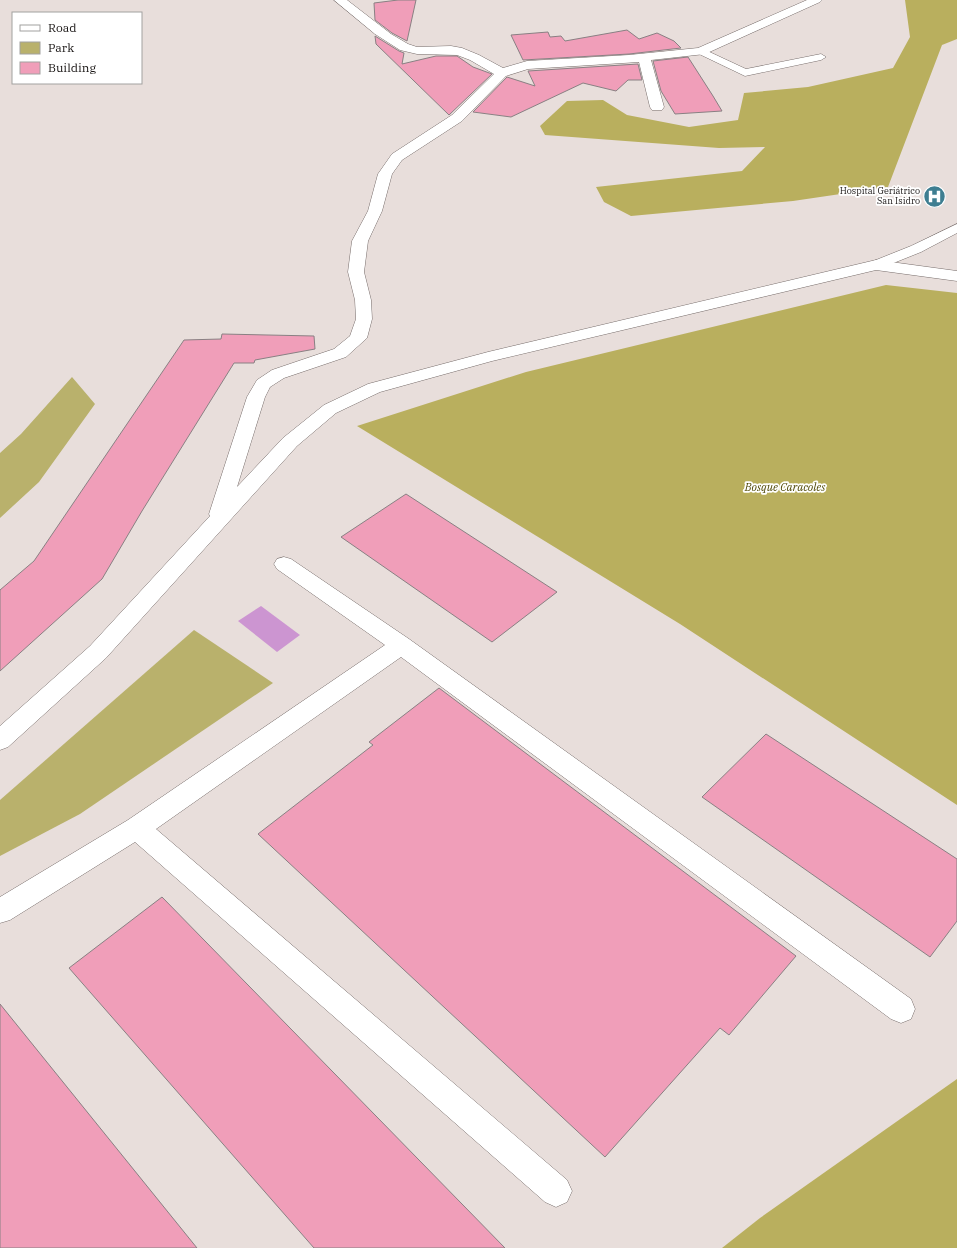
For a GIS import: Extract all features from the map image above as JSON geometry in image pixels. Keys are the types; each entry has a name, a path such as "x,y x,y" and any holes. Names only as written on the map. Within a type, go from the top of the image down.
{"street":[{"path":"340,0 392,40 404,47 426,51 458,51 502,72"},
{"path":"217,520 256,397 263,384 278,374 321,361 340,353 358,338 364,319 363,300 356,272 360,241 375,211 385,174 397,157 457,118 502,72 527,65 644,58 701,51 816,0"},
{"path":"644,58 657,107"},
{"path":"0,740 98,652 217,520 290,442 330,409 374,388 488,357 876,265 957,276"},
{"path":"284,564 401,645 901,1009"},
{"path":"0,911 137,828 401,645"},
{"path":"137,828 556,1191"}],"lane":[{"path":"701,51 745,73 821,57"},
{"path":"876,265 916,249 957,228"},
{"path":"916,249 957,243"}],"green space":[{"path":"905,0 957,0 957,39 942,45 888,187 793,201 631,216 604,202 596,187 742,171 765,147 719,148 545,135 540,126 567,101 603,100 627,115 689,127 738,120 744,93 808,87 893,68 910,37"},
{"name":"Bosque Caracoles","path":"886,285 957,293 957,805 680,624 357,426 526,372"},
{"path":"72,377 95,404 39,482 0,518 0,453 21,434"},
{"path":"194,630 273,683 80,814 0,856 0,800"},
{"path":"957,1079 957,1248 722,1248 760,1218"}],"shaded area":[{"path":"261,606 300,635 277,652 238,621"}],"building":[{"path":"398,0 416,0 407,41 392,33 375,20 374,3"},
{"path":"627,30 639,39 657,33 674,41 681,48 629,54 523,60 511,35 548,32 550,37 561,36 565,41"},
{"path":"375,36 404,53 402,64 436,56 457,56 473,67 492,74 449,115 376,44"},
{"path":"688,57 722,111 675,114 661,91 653,61"},
{"path":"638,64 642,80 628,80 616,91 583,83 511,117 473,112 507,77 535,86 528,71"},
{"path":"222,334 314,336 315,349 255,360 254,363 234,363 142,511 102,579 0,671 0,590 34,561 184,340 221,339"},
{"path":"406,494 557,592 492,642 341,537"},
{"path":"439,688 796,956 729,1035 720,1028 605,1157 258,834 373,745 369,742"},
{"path":"766,734 957,859 957,921 930,957 702,797"},
{"path":"162,897 505,1248 314,1248 69,968"},
{"path":"0,1004 197,1248 0,1248"}],"place":[{"name":"Hospital Geriátrico San Isidro","path":"935,196"}]}
